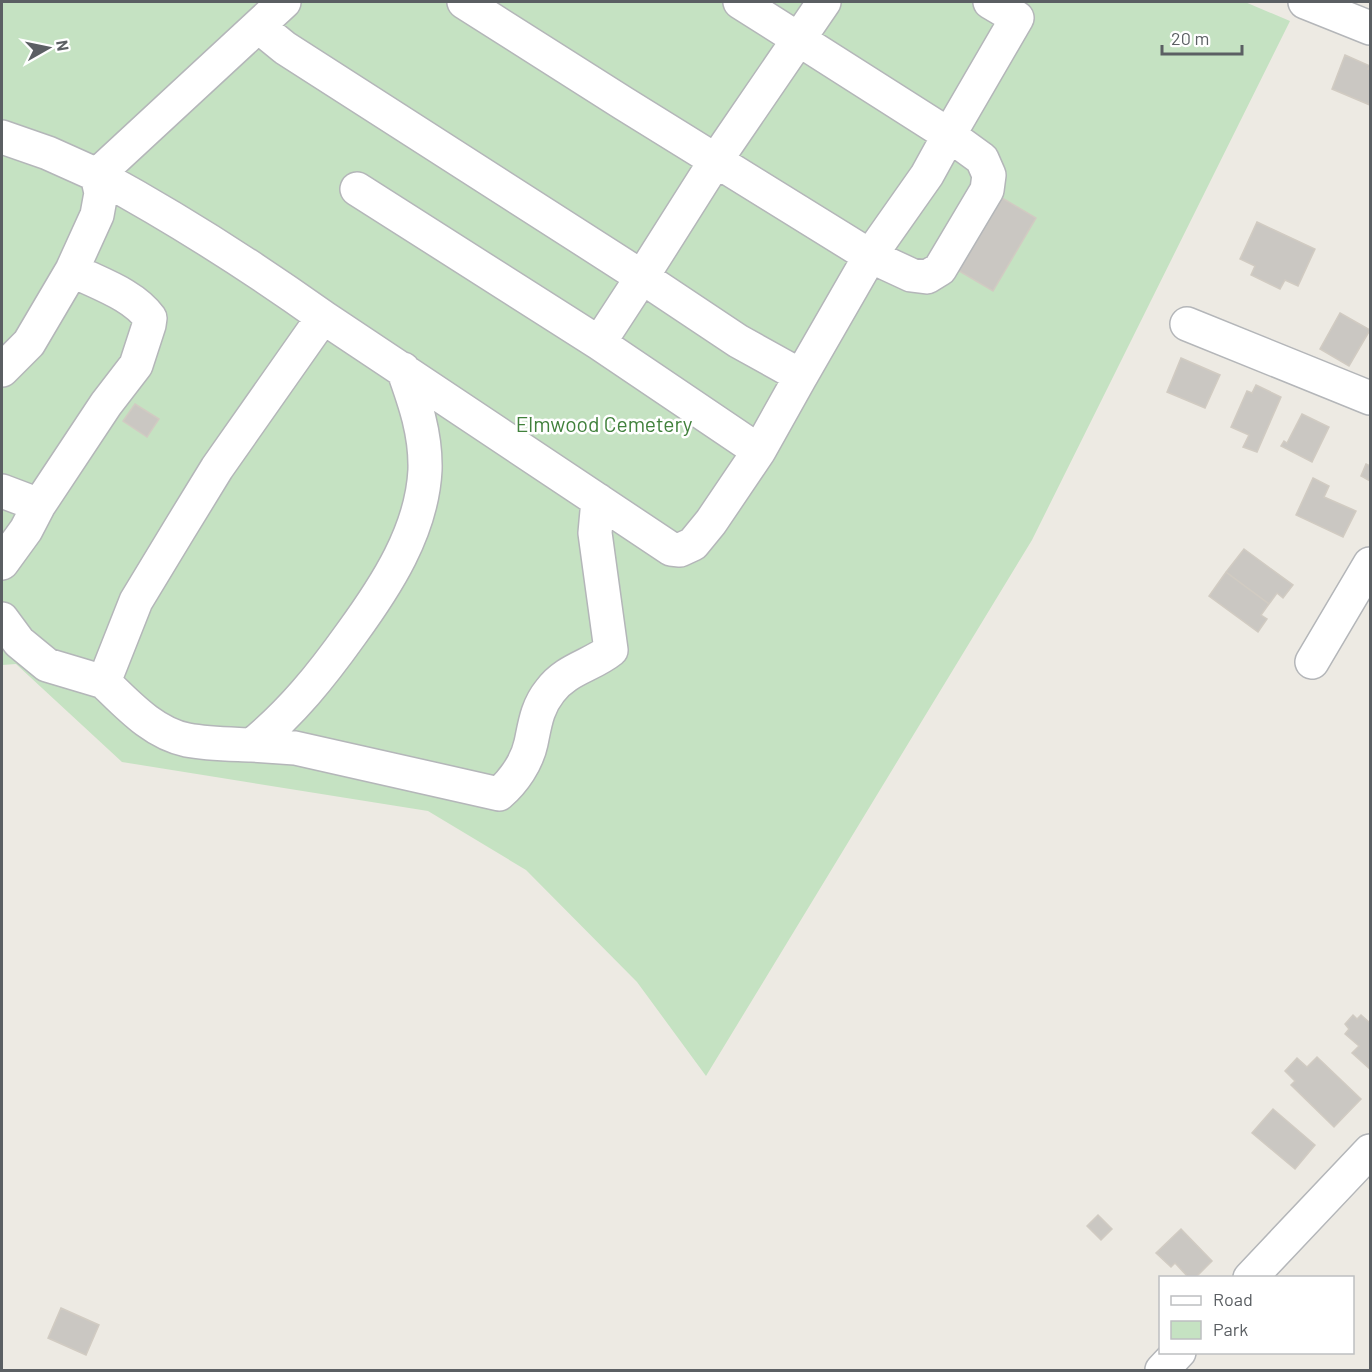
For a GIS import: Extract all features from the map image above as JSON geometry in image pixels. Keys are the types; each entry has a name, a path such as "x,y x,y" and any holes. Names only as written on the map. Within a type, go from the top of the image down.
{"street":[{"path":"97,175 284,2"},
{"path":"464,2 623,104 870,256 911,275 927,277 940,269 987,190 989,175 982,159 949,135 740,2"},
{"path":"599,343 716,160 824,2"},
{"path":"2,136 97,175 201,234 671,549 680,550 693,544 711,522 759,452 870,256 927,175 1017,18 990,2"},
{"path":"1311,3 1371,28"},
{"path":"258,26 285,48 642,277 738,342 801,376"},
{"path":"2,370 29,342 72,270 97,215 101,193 97,175"},
{"path":"357,189 599,343 759,452"},
{"path":"2,563 26,530 39,505 106,404 136,365 149,325 150,318 130,299 72,270"},
{"path":"104,682 136,601 217,468 323,317"},
{"path":"1187,324 1371,398"},
{"path":"252,745 280,722 312,687 383,589 404,549 418,510 425,471 424,443 418,411 403,369"},
{"path":"2,491 39,505"},
{"path":"2,619 19,642 47,665 104,682 151,724 187,740 295,748 499,794 511,784 531,746 536,716 549,691 565,675 600,659 611,650 595,533 598,500"},
{"path":"1312,662 1371,564"},
{"path":"1252,1276 1371,1151"},
{"path":"1162,1371 1178,1354"}],"green space":[{"name":"Elmwood Cemetery","path":"2,2 1245,2 1290,21 1032,540 706,1076 637,982 526,870 428,811 122,762 16,664 2,665"}],"building":[{"path":"1345,55 1370,66 1368,69 1370,70 1370,105 1332,89"},
{"path":"997,195 1036,218 993,291 954,268"},
{"path":"1257,222 1315,249 1298,286 1285,280 1280,289 1251,275 1255,266 1240,259"},
{"path":"1340,313 1370,330 1349,366 1320,349"},
{"path":"1181,358 1220,375 1205,408 1167,392"},
{"path":"1256,385 1281,397 1257,452 1243,447 1249,435 1231,427 1247,391 1252,393"},
{"path":"135,404 159,419 147,437 123,421"},
{"path":"1302,414 1329,427 1312,462 1281,446 1284,441 1287,443"},
{"path":"1366,464 1370,466 1370,481 1361,476"},
{"path":"1313,478 1329,486 1324,497 1356,511 1343,537 1296,515"},
{"path":"1244,549 1293,585 1283,598 1277,593 1269,604 1226,572"},
{"path":"1226,572 1269,604 1261,615 1267,619 1258,632 1209,596"},
{"path":"1353,1015 1357,1019 1361,1015 1370,1023 1370,1069 1352,1053 1359,1046 1345,1034 1349,1029 1345,1024"},
{"path":"1317,1057 1361,1099 1334,1127 1291,1085 1295,1081 1285,1071 1297,1058 1307,1067"},
{"path":"1273,1109 1315,1145 1295,1169 1252,1133"},
{"path":"1098,1215 1112,1229 1101,1240 1087,1226"},
{"path":"1181,1229 1212,1261 1197,1276 1187,1276 1175,1263 1171,1267 1156,1253"},
{"path":"61,1308 99,1325 86,1355 48,1338"}]}
